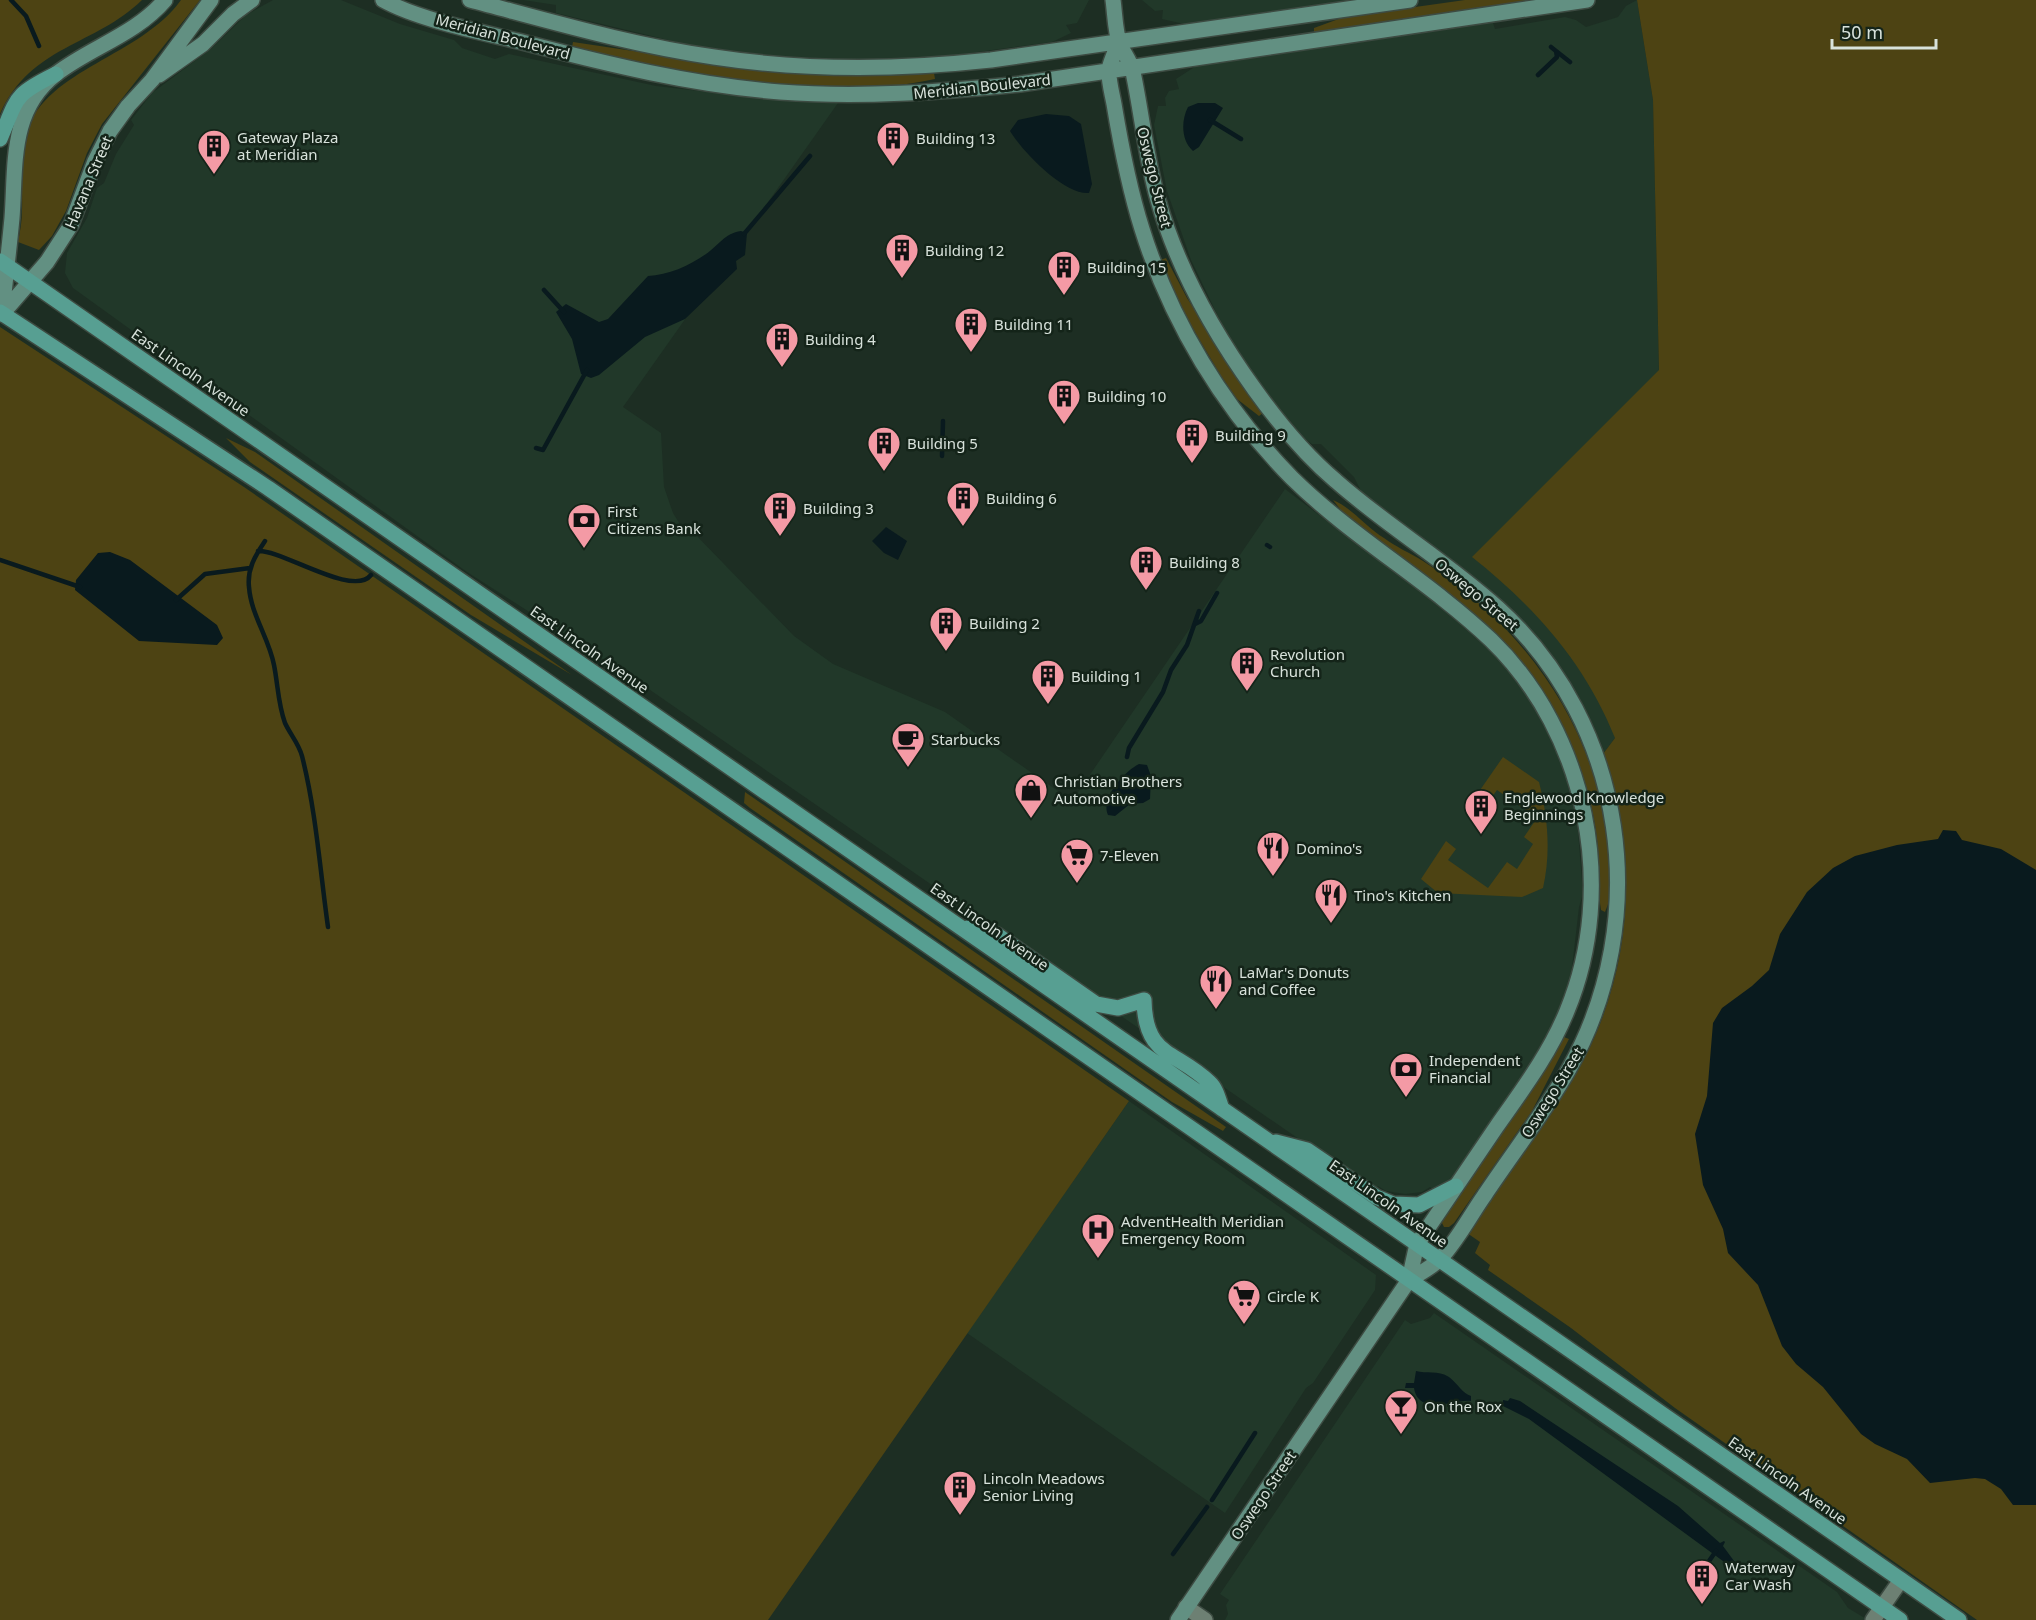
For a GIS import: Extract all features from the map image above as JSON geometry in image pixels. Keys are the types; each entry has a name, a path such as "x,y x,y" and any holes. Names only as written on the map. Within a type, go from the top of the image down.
{"main road":[{"path":"149,17 158,0"},
{"path":"0,139 10,113 22,93 149,17 165,0"},
{"name":"Havana Street","path":"1,313 47,262 71,225 95,161 110,131 128,106 152,80 211,0"},
{"path":"152,80 203,44 233,14 252,0"},
{"name":"Meridian Boulevard","path":"470,0 490,3 665,48 739,61 855,68 938,65 1119,42 1410,0"},
{"path":"1113,0 1119,42"},
{"name":"Meridian Boulevard","path":"383,1 483,32 674,78 780,92 853,95 928,93 1109,71 1587,0"},
{"path":"483,32 490,3"},
{"name":"Oswego Street","path":"1119,42 1132,67 1148,156 1166,224 1204,308 1236,363 1286,430 1334,480 1487,599 1530,642 1556,677 1578,713 1599,762 1608,796 1618,857 1618,907 1611,960 1594,1018 1560,1084 1440,1260 1409,1280"},
{"name":"Oswego Street","path":"1119,42 1109,71 1127,177 1148,249 1191,343 1239,415 1269,453 1314,499 1463,616 1505,656 1526,680 1551,722 1568,758 1580,797 1589,848 1592,895 1587,937 1575,990 1542,1062 1417,1244 1409,1280 1182,1614"},
{"path":"56,74 34,98 17,136 3,263 1,313 250,476 1409,1280 1877,1614 1900,1620"},
{"name":"East Lincoln Avenue","path":"3,263 1959,1620"},
{"path":"960,927 997,935 1096,1004 1118,1008 1144,1000 1145,1023 1152,1040 1212,1084 1222,1109"},
{"path":"1267,1140 1307,1150 1376,1197 1393,1204 1419,1204 1456,1186"}],"street":[{"path":"1877,1614 1901,1580"},
{"path":"1182,1614 1205,1620"}],"shaded area":[{"path":"0,0 142,0 104,28 46,60 13,91 0,114"},
{"path":"181,0 200,0 102,124 87,153 66,211 52,236 39,250 18,242 22,214 22,151 26,132 37,110 54,92 74,77 143,36"},
{"path":"273,0 341,0 400,24 454,40 462,48 495,59 509,54 656,86 760,98 838,103 623,407 661,433 664,487 673,513 686,534 691,530 794,636 833,664 945,712 1072,801 1285,489 1449,614 1489,650 1520,685 1541,718 1561,761 1577,819 1583,894 1579,907 1571,976 1555,1020 1523,1076 1451,1178 1435,1191 1430,1187 1422,1192 1405,1194 1386,1191 1378,1186 1374,1191 640,683 467,572 73,288 65,273 67,253 87,218 97,188 104,183 116,154 134,125 131,120 152,93 212,48 246,15"},
{"path":"523,0 1089,0 1077,23 1066,25 1071,33 1052,42 941,57 852,60 778,56 693,46 556,13 556,5"},
{"path":"1142,0 1354,0 1184,24 1162,19 1163,10 1155,11"},
{"path":"1465,0 1542,0 1314,33 1314,28 1344,17"},
{"path":"1637,0 1653,100 1659,371 1615,738 1603,754 1573,690 1531,631 1494,595 1362,493 1354,477 1321,444 1312,444 1304,438 1261,386 1226,333 1191,260 1167,191 1154,125 1158,106 1166,106 1165,98 1169,91 1179,89 1176,79 1196,66 1493,23 1495,29 1565,17 1576,20 1586,27 1618,17 1626,6"},
{"path":"1637,0 2036,0 2036,1620 1977,1620 1675,1408 1571,1328 1488,1270 1490,1265 1475,1253 1480,1242 1467,1233 1543,1126 1584,1059 1613,986 1621,947 1626,869 1615,792 1603,754 1615,738 1589,685 1556,638 1517,596 1472,557 1659,370 1653,100"},
{"path":"573,42 781,73 871,76 934,73 935,79 891,86 846,88 752,83 705,76 615,57 572,47"},
{"path":"1198,103 1215,103 1223,108 1199,147 1193,151 1186,142 1183,124 1188,107"},
{"path":"1046,114 1069,116 1081,124 1092,184 1089,193 1079,192 1056,180 1034,160 1010,131 1018,120"},
{"path":"741,231 747,233 745,255 736,261 737,269 685,319 645,337 599,375 591,378 581,374 572,339 556,312 566,304 599,322 608,319 648,276 671,272 685,266 706,254 726,237"},
{"path":"1166,258 1187,298 1263,413 1259,416 1237,399 1189,322 1160,260"},
{"path":"0,327 244,487 1129,1101 768,1620 0,1620"},
{"path":"226,438 255,452 572,675 471,615 250,462"},
{"path":"1333,500 1346,507 1378,534 1423,561 1458,586 1491,614 1546,678 1568,714 1586,752 1599,793 1611,874 1610,894 1605,912 1601,910 1600,904 1598,847 1589,797 1573,748 1551,705 1524,667 1494,634 1423,574 1344,514"},
{"path":"886,527 907,541 898,560 884,553 872,541"},
{"path":"110,552 130,560 217,625 223,638 217,645 139,641 75,590 76,580 98,553"},
{"path":"1503,757 1539,782 1545,808 1547,835 1547,862 1543,888 1522,897 1438,893 1421,879 1446,841 1456,849 1448,860 1488,888 1507,862 1517,869 1533,844 1524,837 1537,818 1497,790 1489,801 1478,793"},
{"path":"1139,764 1147,765 1151,776 1150,799 1143,803 1130,804 1115,816 1108,815 1106,808 1115,786"},
{"path":"745,792 1226,1127 1223,1131 1172,1102 750,808 744,803"},
{"path":"1943,830 1956,831 1962,840 2001,849 2036,870 2036,1505 2013,1505 2001,1489 1985,1479 1930,1483 1907,1459 1875,1444 1861,1434 1823,1387 1796,1364 1782,1346 1758,1285 1728,1253 1723,1229 1703,1185 1695,1134 1707,1096 1713,1023 1722,1008 1769,970 1780,934 1807,892 1833,868 1855,856 1897,845 1938,839"},
{"path":"1564,1037 1569,1039 1532,1111 1454,1223 1449,1227 1444,1227 1442,1223 1444,1217 1541,1076"},
{"path":"1129,1101 1376,1275 1375,1290 1313,1383 1306,1388 1225,1513 967,1333"},
{"path":"1434,1313 1837,1592 1848,1608 1868,1620 1225,1620 1228,1614 1226,1605 1229,1600 1220,1594 1405,1320 1411,1324 1430,1318"},
{"path":"1416,1371 1449,1377 1471,1396 1471,1401 1438,1405 1423,1402 1417,1397 1414,1388 1405,1388 1406,1383 1414,1383"},
{"path":"1510,1398 1520,1401 1678,1506 1720,1543 1724,1541 1723,1546 1734,1561 1746,1570 1742,1575 1529,1419 1503,1406 1503,1400 1508,1401"}],"waterway":[{"path":"11,0 26,16 39,46"},
{"path":"1538,75 1557,57 1556,51 1551,47"},
{"path":"1556,51 1570,62"},
{"path":"1210,120 1241,139"},
{"path":"744,234 810,156"},
{"path":"544,290 564,312"},
{"path":"536,448 543,450 587,370"},
{"path":"942,456 943,421"},
{"path":"265,541 251,568 250,597 272,655 279,702 285,723 299,747 307,777 328,927"},
{"path":"258,551 269,552 316,571 349,581 362,580 371,575"},
{"path":"0,560 80,587"},
{"path":"176,600 205,574 250,568"},
{"path":"1195,624 1201,621 1217,593"},
{"path":"1127,757 1129,748 1163,692 1171,670 1187,645 1199,611"},
{"path":"1212,1500 1255,1433"},
{"path":"1173,1554 1207,1507"},
{"path":"1707,1564 1716,1551"}],"place":[{"name":"Building 13","path":"893,167"},
{"name":"Gateway Plaza at Meridian","path":"214,175"},
{"name":"Building 12","path":"902,279"},
{"name":"Building 15","path":"1064,296"},
{"name":"Building 11","path":"971,353"},
{"name":"Building 4","path":"782,368"},
{"name":"Building 10","path":"1064,425"},
{"name":"Building 9","path":"1192,464"},
{"name":"Building 5","path":"884,472"},
{"name":"Building 6","path":"963,527"},
{"name":"Building 3","path":"780,537"},
{"name":"First Citizens Bank","path":"584,549"},
{"name":"Building 8","path":"1146,591"},
{"name":"Building 2","path":"946,652"},
{"name":"Revolution Church","path":"1247,692"},
{"name":"Building 1","path":"1048,705"},
{"name":"Starbucks","path":"908,768"},
{"name":"Christian Brothers Automotive","path":"1031,819"},
{"name":"Englewood Knowledge Beginnings","path":"1481,835"},
{"name":"Domino's","path":"1273,877"},
{"name":"7-Eleven","path":"1077,884"},
{"name":"Tino's Kitchen","path":"1331,924"},
{"name":"LaMar's Donuts and Coffee","path":"1216,1010"},
{"name":"Independent Financial","path":"1406,1098"},
{"name":"AdventHealth Meridian Emergency Room","path":"1098,1259"},
{"name":"Circle K","path":"1244,1325"},
{"name":"On the Rox","path":"1401,1435"},
{"name":"Lincoln Meadows Senior Living","path":"960,1516"},
{"name":"Waterway Car Wash","path":"1702,1605"}]}
